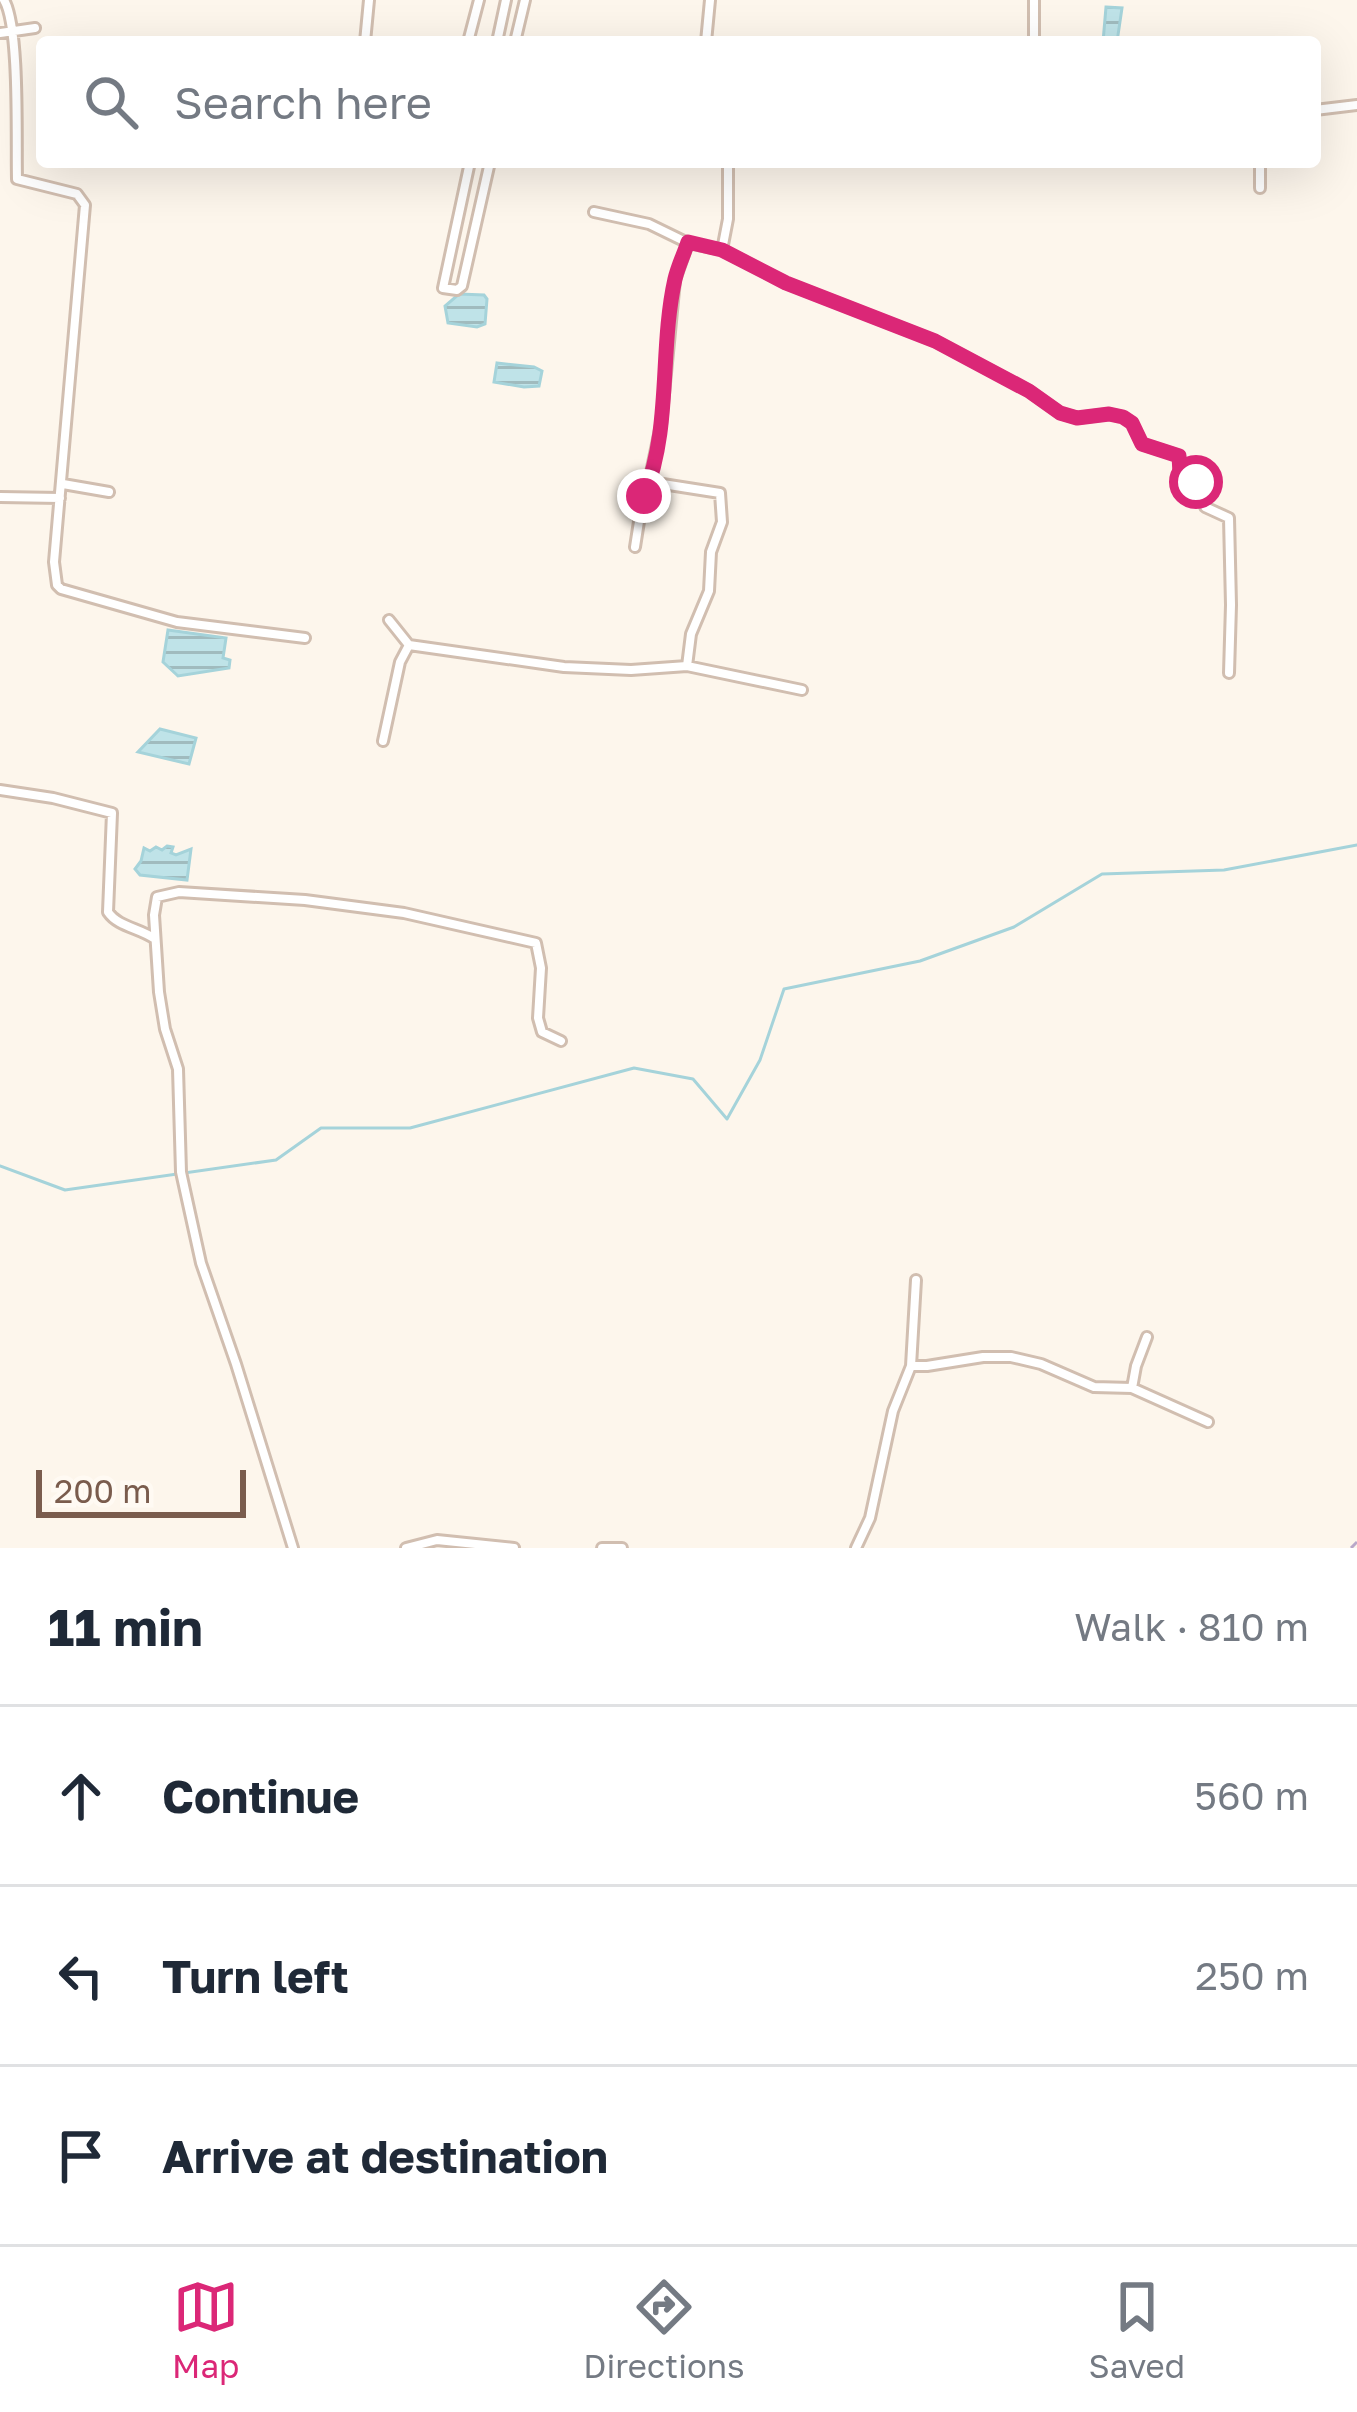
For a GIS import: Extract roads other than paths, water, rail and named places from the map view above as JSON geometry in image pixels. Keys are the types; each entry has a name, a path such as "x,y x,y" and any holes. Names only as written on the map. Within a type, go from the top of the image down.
{"street":[{"path":"4,0 13,31 17,179 77,194 85,205 53,562 57,585 177,622 304,638"},
{"path":"365,36 369,0"},
{"path":"470,36 479,0"},
{"path":"497,36 506,0"},
{"path":"516,36 525,0"},
{"path":"707,36 710,0"},
{"path":"1034,0 1034,36"},
{"path":"0,33 35,28"},
{"path":"1321,109 1357,105"},
{"path":"469,168 443,288 462,286 489,168"},
{"path":"722,250 728,219 728,168"},
{"path":"1261,168 1261,188"},
{"path":"594,212 650,224 688,242 722,250 786,283 935,341 1060,413 1077,418 1123,417 1132,423 1142,444 1179,456 1180,473 1200,486 1205,507 1228,518 1229,673"},
{"path":"635,548 662,425 675,280 688,242"},
{"path":"649,482 720,493 722,522 710,552 709,591 691,634 687,666"},
{"path":"63,484 109,492"},
{"path":"0,496 60,498"},
{"path":"389,620 409,645 564,667 687,666 802,690"},
{"path":"383,741 400,662 409,645"},
{"path":"0,790 112,813 108,912 113,920 156,940"},
{"path":"292,1548 201,1263 181,1172 178,1069 165,1029 154,915 157,897 178,892 242,894 404,913 536,943 542,968 538,1018 542,1032 561,1041"},
{"path":"856,1548 870,1517 893,1411 911,1366 916,1280"},
{"path":"1132,1388 1147,1337"},
{"path":"911,1366 1011,1357 1041,1364 1094,1387 1132,1388 1208,1422"},
{"path":"406,1548 437,1540 514,1548"},
{"path":"602,1548 622,1548"}],"water":[{"path":"1106,7 1122,8 1118,36 1104,36"},
{"path":"459,294 484,295 485,324 448,323 445,306"},
{"path":"497,363 542,371 539,386 494,382"},
{"path":"168,630 226,638 223,658 230,660 229,668 178,676 163,662"},
{"path":"160,729 196,738 189,764 138,752"},
{"path":"167,846 176,855 191,849 187,880 140,875 135,869 144,848"}],"waterway":[{"path":"0,1166 65,1190 276,1160 321,1128 410,1128 634,1068 693,1079 727,1119 760,1060 784,989 920,961 1014,927 1102,874 1224,870 1357,845"}],"railway":[{"path":"1351,1548 1357,1542"}]}
